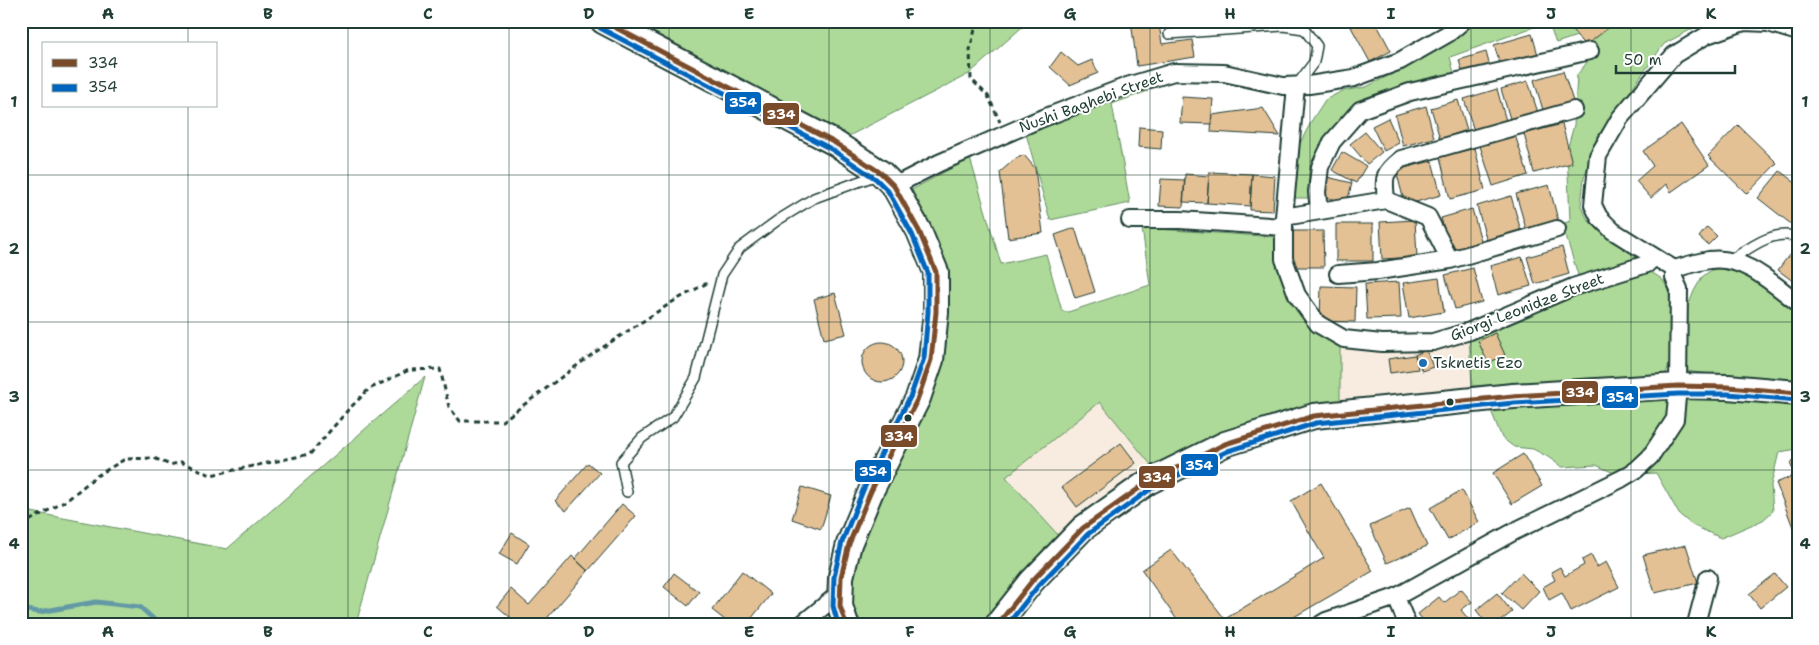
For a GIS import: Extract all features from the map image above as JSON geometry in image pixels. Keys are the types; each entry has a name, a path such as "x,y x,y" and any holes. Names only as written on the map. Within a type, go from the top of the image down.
{"main road":[{"path":"603,21 835,143 888,180 919,231 936,272 936,312 932,360 918,398 871,491 850,544 841,577 840,593 840,606 846,624"},
{"path":"998,624 1032,581 1083,528 1148,482 1225,444 1314,416 1513,396 1678,386 1728,387 1798,393"}],"street":[{"name":"Nushi Baghebi Street","path":"888,180 939,163 1082,102 1174,72 1224,72 1283,86 1354,78 1400,61 1463,21"},
{"path":"1798,32 1768,23 1744,22 1707,35 1674,55 1620,118 1598,156 1594,205 1599,217 1613,231 1674,269 1709,260 1731,260 1759,273 1798,303"},
{"path":"1319,211 1316,192 1320,167 1332,142 1360,110 1410,92 1590,51"},
{"name":"Giorgi Leonidze Street","path":"1296,86 1284,222 1284,259 1297,296 1318,324 1344,339 1382,343 1434,342 1443,340 1470,331 1572,287 1647,264 1654,258"},
{"path":"1386,200 1385,174 1401,159 1574,110"},
{"path":"1130,220 1284,222 1319,211 1386,200 1428,217 1450,260"},
{"path":"1338,274 1378,272 1450,260 1558,228"},
{"path":"1321,624 1396,597 1515,530 1594,493 1636,470 1650,457 1674,419 1678,386 1679,290 1674,278 1674,269"},
{"path":"1696,624 1708,578"},
{"path":"802,624 840,593"},
{"path":"1396,597 1407,624"}],"lane":[{"path":"1169,34 1283,26 1304,29 1317,46 1314,62 1296,86"},
{"path":"628,492 621,462 642,438 673,417 696,378 722,275 740,248 778,220 814,198 888,180"},
{"path":"1731,260 1767,238 1789,234 1798,237"}],"path":[{"path":"977,21 970,50 971,79 988,96 1006,134"},
{"path":"21,523 25,523 66,501 95,477 125,459 154,458 170,465 181,462 211,475 310,454 369,389 409,370 440,369 448,407 460,421 502,421 594,353 674,301 722,275"}],"shaded area":[{"path":"1469,338 1472,386 1340,401 1340,344 1432,350"},
{"path":"1100,401 1152,466 1081,511 1058,535 1006,477"}],"green space":[{"path":"603,21 1029,21 969,74 843,139"},
{"path":"1472,21 1707,21 1664,44 1597,137 1584,178 1581,206 1588,220 1599,231 1640,257 1579,278 1562,224 1570,221 1567,150 1574,125 1577,75 1588,61 1583,34 1556,43 1548,22 1450,57 1455,77 1356,108 1310,198 1290,198 1298,147 1325,100 1342,91 1366,87 1400,70"},
{"path":"1148,91 1112,104 1130,203 1050,220 1025,130 1130,92"},
{"path":"970,158 1001,264 1046,254 1062,311 1068,312 1150,285 1142,228 1276,237 1276,264 1293,300 1340,344 1340,401 1250,423 1196,445 1152,466 1100,402 1006,477 1058,535 1014,582 985,624 863,624 854,611 851,579 860,537 933,391 947,334 946,290 906,193"},
{"path":"1726,268 1751,279 1798,314 1798,381 1764,381 1686,371 1686,311 1702,277 1711,270"},
{"path":"1638,272 1651,272 1662,279 1669,290 1672,353 1666,374 1472,386 1469,338 1548,302"},
{"path":"425,377 356,624 21,624 21,510 227,549"},
{"path":"1700,397 1798,406 1798,449 1779,452 1771,485 1773,511 1763,520 1721,538 1692,525 1679,514 1656,473 1637,474 1621,470 1614,473 1596,465 1562,467 1533,449 1514,447 1502,438 1490,408"}],"building":[{"path":"1131,21 1180,21 1159,24 1162,44 1192,40 1195,57 1137,66"},
{"path":"1235,21 1262,21 1236,26"},
{"path":"1360,21 1375,21 1391,51 1370,62 1351,27"},
{"path":"1569,21 1616,22 1585,46 1567,23"},
{"path":"1532,34 1540,62 1503,73 1494,45"},
{"path":"1061,52 1078,66 1092,60 1098,73 1070,85 1050,67"},
{"path":"1486,52 1493,78 1466,86 1459,60"},
{"path":"1563,71 1573,101 1543,110 1534,80"},
{"path":"1528,81 1538,113 1511,122 1501,89"},
{"path":"1497,89 1506,121 1474,131 1464,99"},
{"path":"1182,97 1213,99 1211,124 1180,123"},
{"path":"1458,100 1467,130 1440,139 1431,108"},
{"path":"1426,106 1434,138 1403,146 1395,115"},
{"path":"1263,108 1280,136 1211,132 1212,115"},
{"path":"1388,118 1399,143 1384,151 1372,126"},
{"path":"1562,124 1572,163 1534,173 1524,134"},
{"path":"1681,124 1709,165 1671,192 1666,184 1651,198 1636,181 1653,166 1643,151"},
{"path":"1738,125 1777,163 1747,194 1708,156"},
{"path":"1139,127 1162,129 1161,149 1138,147"},
{"path":"1365,132 1382,152 1367,164 1350,144"},
{"path":"1515,135 1528,175 1493,186 1480,146"},
{"path":"1475,148 1485,190 1450,199 1440,157"},
{"path":"1342,152 1366,166 1356,183 1332,170"},
{"path":"1024,155 1035,168 1043,233 1008,238 1000,172 1015,159"},
{"path":"1432,161 1441,195 1405,205 1396,170"},
{"path":"1780,171 1798,185 1798,227 1796,228 1758,198"},
{"path":"1209,172 1252,174 1250,206 1207,203"},
{"path":"1185,174 1209,176 1207,203 1183,202"},
{"path":"1252,174 1275,176 1273,211 1250,210"},
{"path":"1327,177 1352,183 1347,203 1322,196"},
{"path":"1161,179 1185,180 1183,207 1159,206"},
{"path":"1549,185 1558,220 1526,229 1516,194"},
{"path":"1511,196 1521,231 1487,242 1477,206"},
{"path":"1472,209 1482,244 1451,253 1441,218"},
{"path":"1415,220 1417,257 1382,259 1380,222"},
{"path":"1336,224 1373,224 1373,261 1336,261"},
{"path":"1707,227 1717,236 1708,245 1699,237"},
{"path":"1075,228 1095,292 1075,298 1055,235"},
{"path":"1292,231 1323,231 1324,267 1292,267"},
{"path":"1562,247 1569,274 1535,284 1527,257"},
{"path":"1798,251 1798,285 1778,270 1789,255 1792,258"},
{"path":"1522,257 1531,286 1498,295 1490,266"},
{"path":"1473,268 1482,302 1455,309 1445,275"},
{"path":"1439,278 1444,312 1409,318 1403,283"},
{"path":"1399,282 1401,318 1367,319 1365,284"},
{"path":"1321,286 1356,287 1355,322 1320,321"},
{"path":"835,293 846,334 824,339 814,299"},
{"path":"1495,333 1505,355 1488,363 1478,341"},
{"path":"886,342 893,345 899,351 902,362 901,370 893,379 886,382 878,382 871,379 863,370 862,358 865,351 874,343"},
{"path":"1426,350 1433,367 1422,371 1415,355"},
{"path":"1415,355 1418,369 1390,373 1388,359"},
{"path":"1121,443 1136,463 1077,507 1062,487"},
{"path":"1523,454 1542,486 1512,504 1493,473"},
{"path":"1798,459 1798,534 1796,535 1776,483 1795,475 1790,463"},
{"path":"588,463 600,473 566,511 555,501"},
{"path":"1321,483 1373,571 1282,624 1180,624 1142,570 1171,550 1225,619 1324,558 1291,501"},
{"path":"802,487 831,496 821,529 792,519"},
{"path":"1462,490 1479,522 1448,540 1430,508"},
{"path":"622,504 636,516 588,571 575,559"},
{"path":"1410,508 1427,546 1387,563 1370,526"},
{"path":"512,533 529,544 517,564 499,554"},
{"path":"1686,545 1698,583 1655,593 1643,555"},
{"path":"1591,555 1597,567 1606,562 1619,587 1571,611 1562,593 1549,600 1543,587 1555,580 1551,572 1560,567 1565,576 1584,565 1582,560"},
{"path":"572,556 588,571 542,624 518,624 497,606 511,589 529,605"},
{"path":"742,571 771,594 747,624 730,624 712,610"},
{"path":"674,573 699,592 688,606 664,587"},
{"path":"1521,573 1539,591 1521,610 1502,593"},
{"path":"1775,574 1786,587 1760,608 1749,594"},
{"path":"1461,589 1472,602 1461,610 1470,621 1466,624 1426,624 1418,614 1439,597 1444,603"},
{"path":"1497,593 1512,612 1497,624 1487,624 1476,610"}],"waterway":[{"path":"21,609 39,612 96,602 140,607 159,624"}],"transit line":[{"name":"334","path":"603,21 835,143 881,173 894,186 919,231 936,272 936,312 931,360 918,398 871,491 849,544 841,577 840,606 846,624"},
{"name":"354","path":"600,28 831,149 876,179 888,191 912,234 928,273 928,312 924,358 911,395 864,488 842,542 834,577 833,606 838,624"},
{"name":"334","path":"998,624 1032,581 1083,528 1148,482 1225,444 1314,416 1513,396 1678,386 1728,387 1798,393"},
{"name":"354","path":"1008,624 1038,586 1088,534 1152,488 1228,451 1316,423 1514,403 1678,394 1728,394 1797,400"}],"place":[{"name":"Tsknetis Ezo","path":"1423,363"}]}
